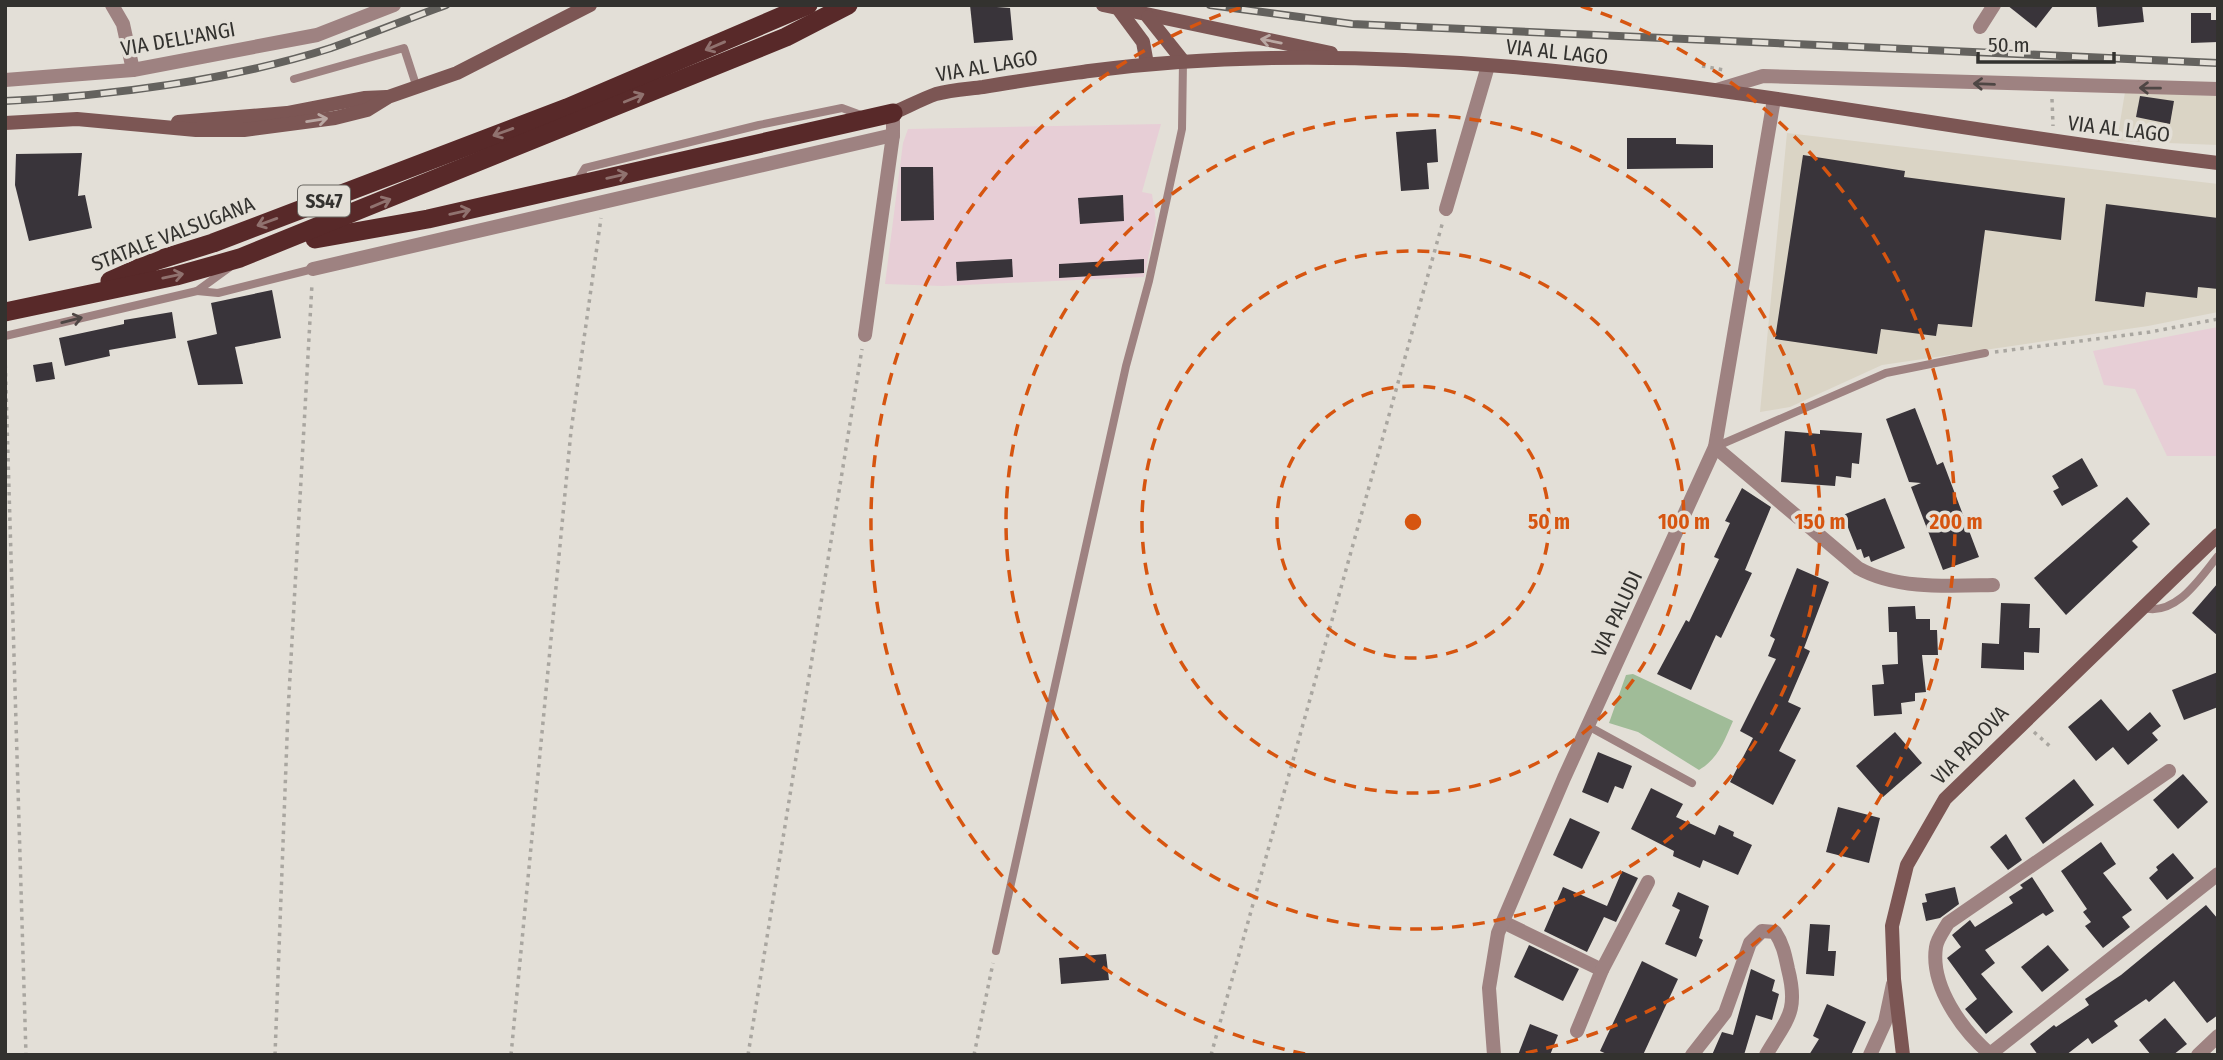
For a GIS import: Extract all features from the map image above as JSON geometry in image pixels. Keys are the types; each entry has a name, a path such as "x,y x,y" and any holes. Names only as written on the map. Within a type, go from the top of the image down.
{"highway":[{"name":"STATALE VALSUGANA","path":"82,293 176,276 273,247 782,28 808,5"},
{"name":"STATALE VALSUGANA","path":"82,293 155,261 225,238 848,5"},
{"path":"273,247 428,219 893,113"},
{"name":"SS47","path":"5,312 82,293"}],"main road":[{"path":"5,123 77,119 197,130 289,125 360,112 388,97 457,73 590,5"},
{"path":"1103,5 1147,17 1362,59"},
{"path":"1119,10 1143,42 1147,64"},
{"path":"1147,17 1183,61"},
{"name":"VIA AL LAGO","path":"893,113 937,94 1147,64 1183,61 1362,59 1488,66 1717,90 2054,142 2218,163"},
{"name":"VIA PADOVA","path":"1903,1055 1894,979 1892,926 1907,864 1945,799 2141,607 2216,538"}],"street":[{"path":"112,5 123,24 133,70"},
{"name":"VIA DELL'ANGI","path":"5,80 133,70 317,35 394,5"},
{"path":"1980,27 1994,5"},
{"path":"1446,209 1488,66"},
{"path":"1717,90 1763,76 2218,89"},
{"name":"VIA PALUDI","path":"1494,1055 1489,988 1491,963 1503,922 1588,726 1715,447 1774,99"},
{"path":"865,335 893,135 893,113"},
{"path":"313,269 893,135"},
{"path":"1715,447 1858,568 1875,578 1944,586 1993,585"},
{"path":"2169,771 1948,923 1936,945 1936,979 1972,1039 1990,1054 2218,874"},
{"path":"1577,1031 1602,970 1648,882"},
{"path":"1503,922 1602,970"},
{"path":"1692,1055 1725,1013 1750,943 1762,931 1775,932 1783,944 1795,990 1791,1013 1766,1055"},
{"path":"1870,1055 1885,1021 1894,979"},
{"path":"2198,1055 2218,1036"}],"lane":[{"path":"294,79 404,48 417,88"},
{"path":"996,951 1126,366 1152,270 1182,129 1183,61"},
{"path":"5,336 197,291 211,284 240,258"},
{"path":"197,291 218,293 313,269"},
{"path":"1715,447 1886,373 1985,354"},
{"path":"2141,607 2165,609 2195,584 2218,556"},
{"path":"1588,726 1692,783"}],"path":[{"path":"2052,86 2054,142"},
{"path":"511,1055 571,431 602,212 600,202"},
{"path":"1211,1055 1446,209"},
{"path":"275,1055 288,712 313,269"},
{"path":"1985,354 2150,332 2218,319"},
{"path":"748,1055 865,335"},
{"path":"5,356 26,1055"},
{"path":"2030,728 2053,750"},
{"path":"974,1055 996,951"}],"shaded area":[{"path":"2125,92 2218,96 2218,145 2117,141"},
{"path":"1161,124 1142,192 1152,194 1156,221 1144,277 942,286 885,284 903,143 908,129"},
{"path":"1787,133 2218,184 2218,312 2148,326 1882,365 1790,407 1760,412"},
{"path":"2218,327 2218,456 2167,456 2135,389 2104,385 2093,351"}],"green space":[{"path":"1633,674 1733,721 1720,748 1706,765 1699,770 1638,732 1609,723 1626,675"}],"building":[{"path":"970,5 1010,8 1013,40 974,43"},
{"path":"2007,5 2054,5 2036,28"},
{"path":"2096,5 2142,5 2144,22 2098,27"},
{"path":"2191,13 2211,13 2211,20 2218,20 2218,42 2191,43"},
{"path":"2140,96 2174,101 2170,124 2136,117"},
{"path":"1436,129 1438,162 1427,163 1429,189 1401,191 1396,132"},
{"path":"1627,138 1676,138 1676,144 1713,145 1713,168 1627,169"},
{"path":"82,153 78,196 85,195 92,228 29,241 15,185 16,154"},
{"path":"1803,155 1905,171 1904,177 2065,198 2061,240 1985,230 1972,327 1938,324 1936,336 1881,329 1877,354 1775,339"},
{"path":"901,167 933,167 934,220 901,221"},
{"path":"1123,195 1124,221 1080,224 1078,198"},
{"path":"2106,204 2218,218 2218,289 2198,287 2197,298 2146,292 2144,307 2095,301"},
{"path":"1012,259 1013,277 957,281 956,262"},
{"path":"1144,259 1144,273 1059,278 1059,264"},
{"path":"272,290 281,338 235,347 243,384 198,385 187,341 217,334 211,303"},
{"path":"172,312 176,338 109,350 110,356 65,366 59,338 124,324 124,320"},
{"path":"52,362 55,379 36,382 33,365"},
{"path":"1915,408 1937,465 1943,462 1979,557 1943,570 1911,487 1921,483 1909,482 1886,419"},
{"path":"1820,430 1862,433 1859,464 1852,463 1851,478 1836,476 1835,486 1781,482 1785,431 1820,434"},
{"path":"2082,458 2098,486 2062,506 2053,491 2059,488 2052,476"},
{"path":"1742,488 1771,507 1745,570 1752,573 1721,638 1716,635 1691,690 1657,674 1686,620 1689,622 1719,559 1714,557 1730,523 1725,521"},
{"path":"2127,497 2150,524 2132,541 2138,547 2066,615 2034,578"},
{"path":"1885,498 1905,548 1871,562 1869,556 1864,558 1861,549 1857,550 1843,515"},
{"path":"1797,568 1829,582 1804,648 1810,651 1788,702 1801,708 1779,751 1796,760 1773,805 1730,782 1753,738 1740,731 1776,659 1768,656 1775,639 1770,636"},
{"path":"2218,583 2218,636 2192,613"},
{"path":"2001,603 2030,604 2029,628 2040,628 2039,653 2024,652 2024,670 1981,668 1982,643 1999,644"},
{"path":"1915,606 1916,619 1930,619 1930,630 1937,630 1938,655 1922,655 1926,692 1915,693 1915,701 1901,703 1902,714 1874,716 1872,685 1884,684 1882,665 1898,664 1897,632 1889,632 1888,607"},
{"path":"2218,672 2218,707 2184,720 2172,690"},
{"path":"2101,699 2128,731 2150,712 2161,726 2152,733 2158,740 2128,765 2113,747 2096,761 2068,727"},
{"path":"1895,732 1922,763 1883,797 1856,766"},
{"path":"1598,752 1632,766 1623,789 1615,786 1608,803 1582,792"},
{"path":"2183,774 2208,802 2178,829 2153,800"},
{"path":"2074,779 2094,805 2043,844 2025,818"},
{"path":"1651,788 1683,804 1676,817 1715,835 1719,825 1734,832 1733,836 1752,845 1738,875 1703,860 1700,868 1673,856 1674,851 1631,829"},
{"path":"1838,807 1880,818 1869,863 1826,852"},
{"path":"1570,818 1600,832 1582,869 1553,855"},
{"path":"2006,834 2022,860 2008,870 1990,847"},
{"path":"2101,842 2116,864 2103,873 2132,910 2122,917 2130,927 2103,948 2085,926 2091,922 2083,912 2087,909 2061,871"},
{"path":"2173,853 2194,878 2167,900 2149,878 2158,870 2156,867"},
{"path":"1622,871 1638,878 1616,922 1604,917 1587,952 1544,931 1563,887 1607,906"},
{"path":"2032,877 2054,911 2046,916 2043,913 1985,950 1995,963 1981,974 2013,1012 1986,1034 1965,1009 1977,999 1947,958 1961,947 1952,935 1970,920 1975,927 2013,903 2009,897 2023,888 2020,885"},
{"path":"1955,887 1959,904 1940,918 1926,921 1922,903 1927,902 1925,894"},
{"path":"1678,892 1709,906 1699,938 1703,940 1696,957 1665,944 1680,910 1672,906"},
{"path":"2206,905 2218,919 2218,1015 2207,1023 2174,981 2149,1002 2146,999 2114,1021 2118,1026 2092,1044 2088,1038 2066,1055 2038,1055 2030,1044 2054,1025 2056,1027 2089,1005 2085,999 2121,975"},
{"path":"1810,924 1830,925 1828,951 1836,951 1834,976 1806,974"},
{"path":"1529,945 1579,969 1563,1001 1514,977"},
{"path":"2048,945 2069,970 2042,992 2021,967"},
{"path":"1106,954 1109,980 1061,984 1059,958"},
{"path":"1642,961 1678,979 1643,1055 1609,1055 1600,1051"},
{"path":"1751,969 1775,980 1772,991 1779,994 1772,1020 1756,1015 1744,1055 1712,1055 1722,1032 1733,1035"},
{"path":"1827,1004 1866,1022 1851,1055 1809,1055 1819,1039 1813,1036"},
{"path":"2165,1018 2187,1044 2173,1055 2151,1055 2139,1040"},
{"path":"1530,1024 1558,1035 1550,1055 1518,1055"}],"railway":[{"path":"5,101 86,95 212,78 331,48 446,5"},
{"path":"1210,5 1352,24 2218,63"}]}
